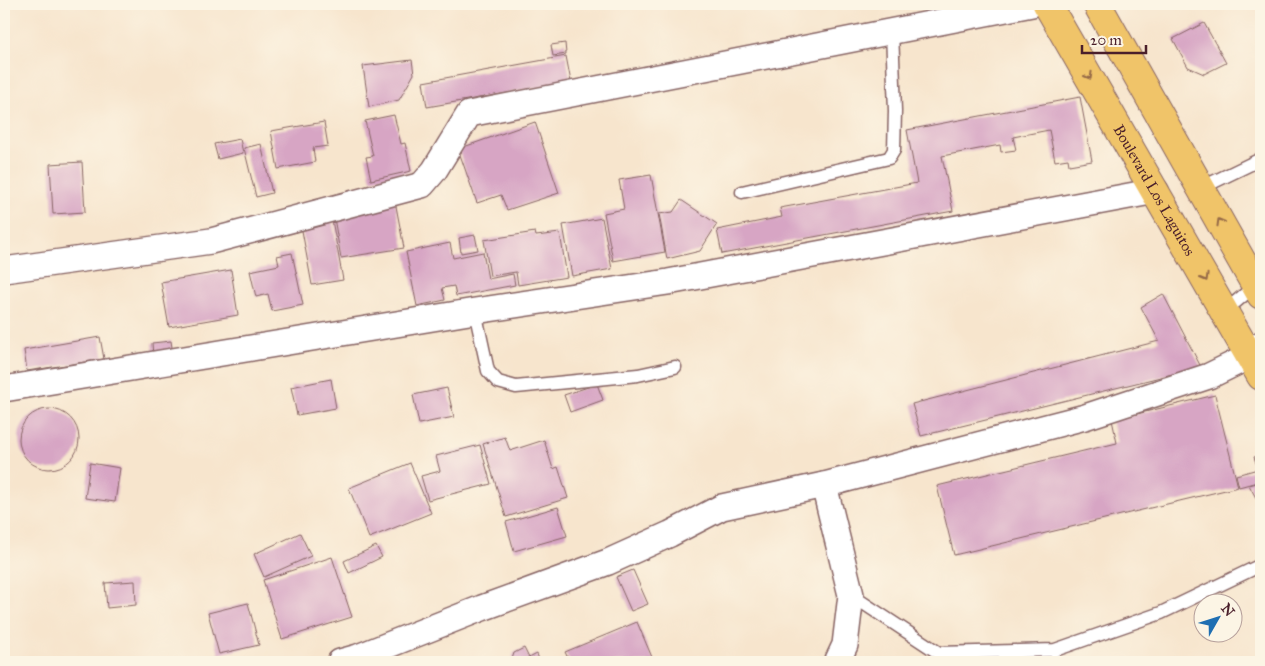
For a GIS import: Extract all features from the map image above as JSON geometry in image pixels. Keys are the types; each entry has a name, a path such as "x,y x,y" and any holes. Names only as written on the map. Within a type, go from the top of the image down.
{"main road":[{"name":"Boulevard Los Laguitos","path":"1047,4 1225,312 1257,358"},
{"path":"1097,4 1259,287"}],"street":[{"path":"4,270 211,241 422,185 434,171 468,114 1032,4"},
{"path":"4,388 475,311 668,282 1156,192"},
{"path":"340,662 358,657 482,608 608,562 722,508 824,485 1085,417 1257,358"},
{"path":"824,485 851,596 845,645 837,662"}],"lane":[{"path":"742,192 889,158 894,150 895,111 892,31"},
{"path":"1201,188 1261,159"},
{"path":"1225,312 1259,287"},
{"path":"475,311 488,371 498,382 516,387 638,375 675,367"},
{"path":"851,596 939,653 1055,650 1161,612 1261,565"}],"building":[{"path":"1204,23 1226,63 1204,74 1188,67 1173,39"},
{"path":"565,43 566,54 553,56 551,45"},
{"path":"566,56 571,82 427,107 423,82"},
{"path":"412,60 414,74 399,100 369,107 363,66"},
{"path":"1080,97 1092,161 1069,165 1068,159 1055,161 1049,130 1013,137 1016,150 1001,152 1000,145 942,156 953,211 722,254 717,230 782,217 780,208 917,183 907,130"},
{"path":"394,115 401,144 405,143 411,171 371,180 366,157 373,156 365,121"},
{"path":"324,122 328,146 313,148 315,162 278,169 271,131"},
{"path":"535,122 559,193 507,210 501,195 477,203 458,149"},
{"path":"240,139 243,153 218,159 214,144"},
{"path":"261,144 272,193 256,197 244,148"},
{"path":"82,162 85,212 53,214 50,164"},
{"path":"651,175 665,252 613,261 604,213 624,209 619,180"},
{"path":"681,200 717,224 700,251 667,259 659,214 673,212"},
{"path":"395,201 404,248 341,258 334,218"},
{"path":"602,218 612,269 572,276 563,225"},
{"path":"332,220 343,280 312,285 301,225"},
{"path":"535,232 536,236 560,233 567,277 518,285 516,272 490,276 484,240"},
{"path":"475,235 478,250 461,253 459,238"},
{"path":"450,243 453,258 483,252 488,279 513,274 515,285 456,296 454,286 442,288 445,300 417,306 406,252"},
{"path":"292,253 303,305 272,311 268,294 256,297 250,271 279,265 277,256"},
{"path":"231,270 238,315 169,327 161,282"},
{"path":"1163,294 1201,367 921,436 912,404 1159,341 1141,307"},
{"path":"100,337 104,359 27,371 24,350"},
{"path":"171,341 173,354 153,356 152,343"},
{"path":"331,379 336,408 297,415 291,387"},
{"path":"597,384 603,400 570,412 564,395"},
{"path":"447,388 454,417 419,424 413,395"},
{"path":"1215,395 1238,487 954,555 937,486 1117,443 1112,420"},
{"path":"49,409 65,414 70,418 74,423 79,439 74,455 70,460 65,464 49,469 33,464 28,460 24,455 19,439 24,423 28,418 33,414"},
{"path":"505,437 510,451 544,440 553,469 558,467 568,498 506,517 483,444"},
{"path":"480,445 491,484 428,500 421,476 440,471 436,456"},
{"path":"1261,455 1261,481 1239,487 1236,475 1258,469 1254,457"},
{"path":"90,463 120,468 115,502 85,498"},
{"path":"410,463 431,513 369,538 349,488"},
{"path":"1261,482 1261,507 1249,485"},
{"path":"558,507 567,536 514,551 506,522"},
{"path":"300,533 311,556 264,577 254,554"},
{"path":"376,546 382,557 349,573 344,561"},
{"path":"332,557 352,617 282,639 263,580"},
{"path":"633,570 648,604 631,611 616,577"},
{"path":"135,581 136,605 107,608 105,583"},
{"path":"248,603 259,645 219,654 208,613"},
{"path":"637,622 654,662 570,662 565,652"},
{"path":"524,648 529,658 537,654 540,662 511,662 514,653"}]}
